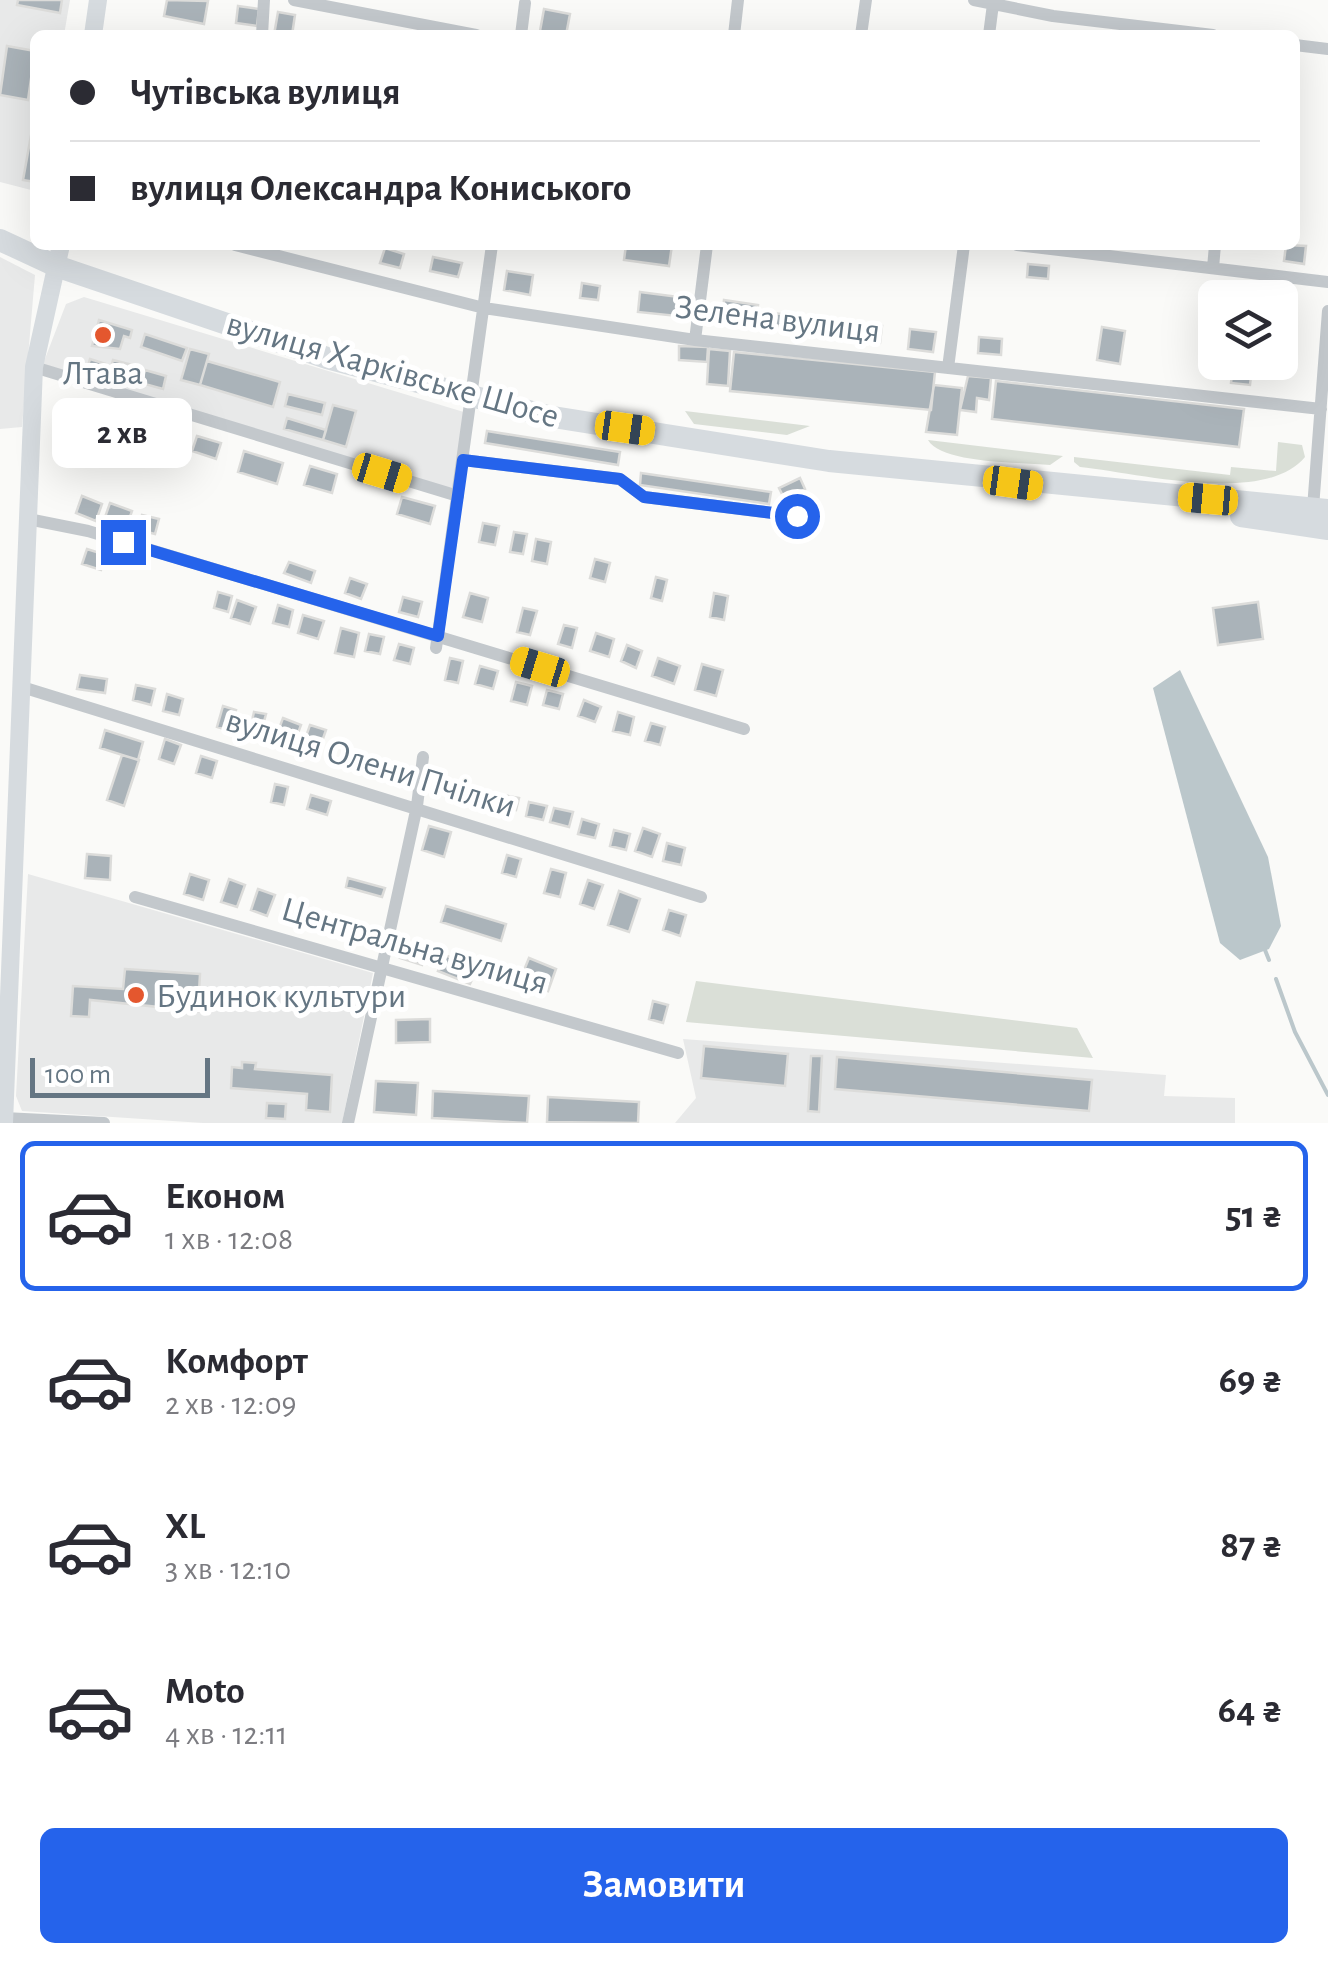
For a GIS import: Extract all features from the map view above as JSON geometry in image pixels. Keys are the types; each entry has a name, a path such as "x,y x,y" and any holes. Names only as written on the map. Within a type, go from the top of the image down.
{"highway":[{"name":"вулиця Харківське Шосе","path":"0,240 30,248"},
{"name":"вулиця Харківське Шосе","path":"59,256 327,358 547,416 819,459 1320,518"}],"main road":[{"path":"94,30 98,0"},
{"path":"4,1120 34,368 59,256"}],"street":[{"path":"262,30 264,0"},
{"path":"294,0 450,30"},
{"path":"735,30 738,0"},
{"path":"863,30 866,0"},
{"path":"974,0 1115,29"},
{"path":"522,30 525,3"},
{"path":"990,30 993,4"},
{"path":"1300,46 1328,49"},
{"name":"Зелена вулиця","path":"255,250 484,308 695,340 1320,410"},
{"path":"437,642 491,250"},
{"path":"695,340 706,250"},
{"path":"948,368 963,250"},
{"path":"1097,250 1328,282"},
{"path":"1212,268 1215,250"},
{"path":"1320,518 1320,410 1328,311"},
{"path":"34,368 458,496"},
{"path":"463,460 620,479 644,497 797,516"},
{"path":"28,519 88,531 437,642 744,728"},
{"name":"вулиця Олени Пчілки","path":"22,686 701,897"},
{"path":"348,1123 417,806 423,757"},
{"name":"Центральна вулиця","path":"136,896 678,1054"},
{"path":"4,1120 104,1123"}],"shaded area":[{"path":"0,0 70,0 65,30 30,30 30,190 0,182"},
{"path":"0,257 35,275 22,427 0,429"},
{"path":"84,297 467,413 453,491 43,364 66,304"},
{"path":"685,411 810,426 787,435 694,424"},
{"path":"928,440 1063,456 1050,465 965,458 936,448"},
{"path":"1278,442 1302,445 1305,457 1286,472 1231,483 1166,479 1080,467 1074,462 1074,457 1230,475 1231,467 1276,471"},
{"path":"1180,670 1268,857 1281,926 1269,949 1240,960 1220,943 1153,688"},
{"path":"28,874 373,973 342,1123 203,1123 22,1111 16,1096"},
{"path":"696,981 1077,1028 1093,1058 686,1022"},
{"path":"683,1039 1166,1075 1164,1096 1235,1098 1235,1123 675,1123 696,1098"}],"building":[{"path":"18,0 62,0 60,13 17,5"},
{"path":"167,0 208,1 204,24 164,16"},
{"path":"238,6 259,9 257,26 236,23"},
{"path":"544,9 570,14 567,30 540,30"},
{"path":"278,12 295,15 293,30 275,30"},
{"path":"7,46 30,50 28,100 0,95"},
{"path":"30,141 30,181 23,180"},
{"path":"1306,246 1304,264 1284,261 1285,250"},
{"path":"384,250 404,254 400,268 380,263"},
{"path":"625,250 671,250 669,266 624,260"},
{"path":"433,257 462,263 458,277 430,271"},
{"path":"1028,264 1049,266 1048,279 1027,277"},
{"path":"507,271 533,275 530,295 504,290"},
{"path":"582,283 600,286 598,300 580,298"},
{"path":"640,292 679,297 677,316 638,312"},
{"path":"724,300 758,305 756,324 722,320"},
{"path":"771,313 803,316 802,329 770,325"},
{"path":"99,320 132,330 130,338 124,336 120,349 92,346"},
{"path":"850,323 882,326 880,343 849,340"},
{"path":"1102,327 1125,331 1120,364 1097,360"},
{"path":"910,329 936,332 933,352 908,349"},
{"path":"145,334 187,348 182,361 141,347"},
{"path":"979,337 1002,339 1001,355 978,353"},
{"path":"679,346 708,347 707,362 679,360"},
{"path":"190,349 209,354 200,385 181,380"},
{"path":"709,349 730,351 728,386 707,384"},
{"path":"734,352 935,372 931,410 730,391"},
{"path":"90,359 106,364 100,381 85,376"},
{"path":"113,360 136,366 133,377 110,371"},
{"path":"207,361 280,382 273,407 200,385"},
{"path":"145,370 166,376 163,389 141,383"},
{"path":"968,376 991,378 989,400 977,398 976,412 960,410"},
{"path":"1231,380 1251,380 1250,385"},
{"path":"996,381 1244,409 1239,447 992,419"},
{"path":"934,385 962,388 957,435 926,432"},
{"path":"288,394 325,403 322,415 285,406"},
{"path":"333,405 356,411 346,447 323,440"},
{"path":"113,409 134,416 128,433 107,426"},
{"path":"287,418 326,430 323,440 284,429"},
{"path":"148,421 171,427 167,441 144,435"},
{"path":"487,431 620,452 618,465 485,443"},
{"path":"99,433 112,437 102,466 89,461"},
{"path":"197,436 221,443 216,459 192,451"},
{"path":"244,451 283,463 277,484 238,472"},
{"path":"310,466 337,474 332,493 304,485"},
{"path":"641,473 771,492 769,504 640,485"},
{"path":"800,478 805,489 785,500 779,488"},
{"path":"82,496 102,504 96,521 76,513"},
{"path":"402,497 435,506 430,524 397,514"},
{"path":"110,503 132,511 126,528 104,520"},
{"path":"142,515 159,519 155,534 139,530"},
{"path":"483,523 499,526 495,545 479,542"},
{"path":"514,532 527,534 523,554 510,552"},
{"path":"536,539 551,542 547,564 532,561"},
{"path":"87,549 106,555 101,570 82,564"},
{"path":"595,559 610,563 605,582 590,578"},
{"path":"289,562 315,571 311,583 284,573"},
{"path":"656,577 667,580 662,601 651,598"},
{"path":"350,578 367,584 361,599 345,593"},
{"path":"218,592 232,596 228,612 214,608"},
{"path":"470,593 488,598 482,622 463,617"},
{"path":"714,593 728,596 724,620 710,617"},
{"path":"403,597 422,602 418,617 399,612"},
{"path":"237,600 256,607 250,624 231,618"},
{"path":"1258,602 1263,639 1218,645 1213,608"},
{"path":"278,605 293,610 289,627 273,623"},
{"path":"523,608 537,611 530,635 517,632"},
{"path":"303,615 324,621 318,639 298,633"},
{"path":"564,625 577,628 572,648 558,644"},
{"path":"341,628 359,633 354,657 335,653"},
{"path":"596,633 614,639 609,657 590,651"},
{"path":"369,634 384,637 380,654 365,651"},
{"path":"399,644 414,648 410,664 394,660"},
{"path":"627,645 642,651 636,668 621,661"},
{"path":"450,658 463,661 458,683 445,680"},
{"path":"658,658 680,666 674,684 652,676"},
{"path":"702,664 723,670 716,696 695,690"},
{"path":"480,666 498,671 493,689 475,684"},
{"path":"80,675 107,679 105,693 77,689"},
{"path":"516,682 532,686 527,705 511,701"},
{"path":"136,685 155,689 151,705 133,700"},
{"path":"547,690 563,694 559,709 543,705"},
{"path":"167,694 183,699 179,715 163,711"},
{"path":"584,700 601,707 595,722 578,716"},
{"path":"223,706 236,710 230,731 217,727"},
{"path":"254,712 266,714 260,737 249,734"},
{"path":"618,712 634,717 630,735 613,731"},
{"path":"283,718 301,725 292,749 274,742"},
{"path":"651,723 665,727 660,745 645,741"},
{"path":"310,725 326,730 319,750 303,745"},
{"path":"105,730 143,742 138,760 100,748"},
{"path":"165,739 181,745 174,764 159,759"},
{"path":"122,755 139,760 124,806 107,800"},
{"path":"201,756 217,761 212,778 196,773"},
{"path":"275,784 288,787 284,805 271,802"},
{"path":"498,794 519,798 516,810 496,807"},
{"path":"311,795 331,801 327,815 307,809"},
{"path":"529,802 547,806 543,820 526,816"},
{"path":"554,808 573,812 569,827 550,822"},
{"path":"582,819 599,824 595,838 578,834"},
{"path":"429,826 451,832 444,857 422,850"},
{"path":"643,828 660,834 652,857 635,851"},
{"path":"614,830 630,834 626,850 610,846"},
{"path":"667,843 685,848 681,865 663,861"},
{"path":"87,854 111,856 110,880 85,878"},
{"path":"507,855 521,859 516,877 502,873"},
{"path":"551,869 566,873 560,897 544,893"},
{"path":"190,874 209,880 203,900 184,894"},
{"path":"348,878 385,888 382,897 346,887"},
{"path":"229,879 245,885 237,907 221,902"},
{"path":"588,880 603,885 594,909 580,904"},
{"path":"258,889 275,895 267,916 251,910"},
{"path":"619,891 640,899 629,932 608,925"},
{"path":"446,906 506,924 501,941 441,922"},
{"path":"669,910 686,915 680,936 663,930"},
{"path":"404,942 426,948 422,965 400,958"},
{"path":"445,955 477,969 470,984 438,971"},
{"path":"529,958 556,969 548,991 520,980"},
{"name":"Будинок культури","path":"125,969 200,974 198,1011 90,1000 89,1017 71,1016 73,986 123,989"},
{"path":"653,1001 668,1005 663,1023 649,1019"},
{"path":"430,1019 430,1042 396,1043 396,1020"},
{"path":"704,1046 788,1054 785,1086 701,1078"},
{"path":"811,1056 822,1056 819,1112 808,1111"},
{"path":"837,1057 1092,1080 1089,1111 835,1089"},
{"path":"242,1062 256,1063 255,1069 332,1075 330,1112 306,1110 307,1094 231,1088 232,1067 242,1068"},
{"path":"376,1081 418,1083 416,1115 374,1112"},
{"path":"433,1091 529,1096 527,1123 432,1118"},
{"path":"548,1097 639,1102 638,1123 547,1122"},
{"path":"267,1103 286,1104 285,1119 266,1118"}],"waterway":[{"path":"1265,950 1269,960"},
{"path":"1276,979 1295,1032 1328,1095"}],"place":[{"name":"Лтава","path":"103,335"},
{"name":"Будинок культури","path":"136,995"}],"route":[{"path":"123,542 438,636 463,460 620,479 644,497 726,504 797,516"}]}
